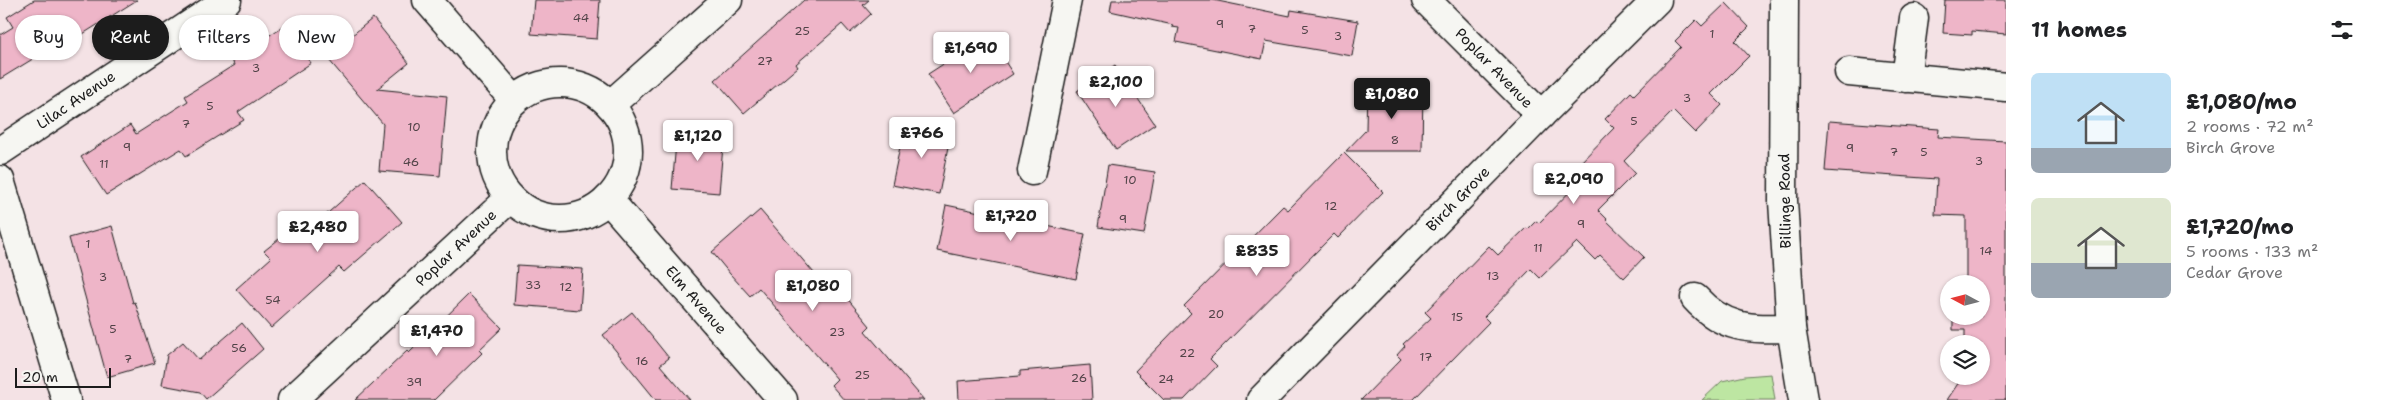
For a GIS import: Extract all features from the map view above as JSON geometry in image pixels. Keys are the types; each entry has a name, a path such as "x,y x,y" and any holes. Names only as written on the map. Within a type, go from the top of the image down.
{"street":[{"name":"Lilac Avenue","path":"0,151 227,0"},
{"path":"426,0 514,100"},
{"path":"610,105 728,0"},
{"path":"1032,170 1067,0"},
{"name":"Poplar Avenue","path":"1426,0 1540,115"},
{"name":"Birch Grove","path":"1261,400 1540,115 1658,0"},
{"name":"Billinge Road","path":"1784,0 1783,201 1791,328 1803,400"},
{"path":"1906,78 1914,18"},
{"path":"1849,72 2006,87"},
{"path":"552,83 573,84 593,91 610,105 622,122 627,142 627,163 620,183 608,200 590,212 570,219 548,219 528,211 510,198 498,180 492,159 493,138 500,117 514,100 532,89 552,83"},
{"path":"0,180 66,400"},
{"name":"Poplar Avenue","path":"292,400 510,198"},
{"name":"Elm Avenue","path":"608,200 783,400"},
{"path":"1695,298 1705,309 1734,325 1752,329 1791,328"}],"green space":[{"path":"1771,374 1775,400 1702,400 1722,381 1745,376"}],"building":[{"path":"34,0 137,0 113,15 92,15 92,28 82,34 82,15 15,15 15,60 31,60 0,79 0,35 13,27 7,17"},
{"path":"534,0 600,0 597,39 531,34"},
{"path":"804,0 869,0 863,5 871,14 850,33 842,24 796,64 798,67 744,113 715,80"},
{"path":"1112,0 1213,0 1290,16 1291,10 1358,21 1352,56 1266,41 1262,59 1176,42 1179,28 1110,11"},
{"path":"1945,0 2006,0 2006,34 1972,31 1972,35 1943,33"},
{"path":"1726,3 1749,27 1735,41 1749,56 1711,94 1722,105 1695,133 1673,111 1624,161 1635,173 1598,210 1644,257 1624,278 1600,255 1595,260 1577,242 1540,278 1531,269 1484,317 1489,322 1413,400 1361,400 1401,359 1397,355 1405,346 1403,344 1431,318 1425,312 1489,246 1498,255 1526,228 1528,229 1536,221 1539,223 1585,176 1576,167 1614,128 1605,119 1631,92 1634,95 1681,47 1675,41 1696,20 1702,26"},
{"path":"373,18 409,63 377,89 447,96 440,176 379,171 383,124 329,60 354,60 354,34"},
{"path":"279,29 279,60 309,60 311,63 238,112 244,120 186,156 181,149 106,195 81,157 130,125 136,134 188,101 185,96 234,65 232,60 269,60 269,36"},
{"path":"988,35 1013,74 954,113 928,74"},
{"path":"1115,65 1155,124 1116,150 1077,91"},
{"path":"1367,86 1423,87 1422,151 1346,151 1366,130"},
{"path":"1829,121 1939,129 1938,137 2006,141 2006,400 1947,400 1957,385 1990,385 1990,335 1965,335 1965,330 1953,330 1953,325 1990,325 1990,275 1966,275 1966,216 1935,215 1937,179 1825,171"},
{"path":"905,123 951,132 939,194 892,185"},
{"path":"677,131 724,134 719,193 672,189"},
{"path":"1344,153 1383,192 1338,238 1334,234 1210,359 1217,366 1184,400 1164,400 1135,371 1191,313 1184,306 1283,206 1288,210"},
{"path":"1108,165 1155,172 1144,234 1098,227"},
{"path":"365,180 402,222 344,272 339,267 271,328 236,289 271,258 264,251 304,219 311,228"},
{"path":"946,205 1085,234 1076,279 937,251"},
{"path":"760,210 820,280 827,274 870,326 865,331 924,400 844,400 831,385 837,379 759,288 750,296 730,274 712,252"},
{"path":"112,226 133,303 135,302 155,363 107,377 69,238"},
{"path":"517,265 583,269 580,310 514,305"},
{"path":"469,294 502,328 479,350 482,353 434,400 355,400 407,351 409,353"},
{"path":"632,312 669,358 660,365 690,400 656,400 603,335"},
{"path":"242,323 263,349 206,399 200,392 162,385 167,355 183,342 199,360"},
{"path":"1090,365 1092,400 959,400 958,381 1020,376 1020,371"}]}
